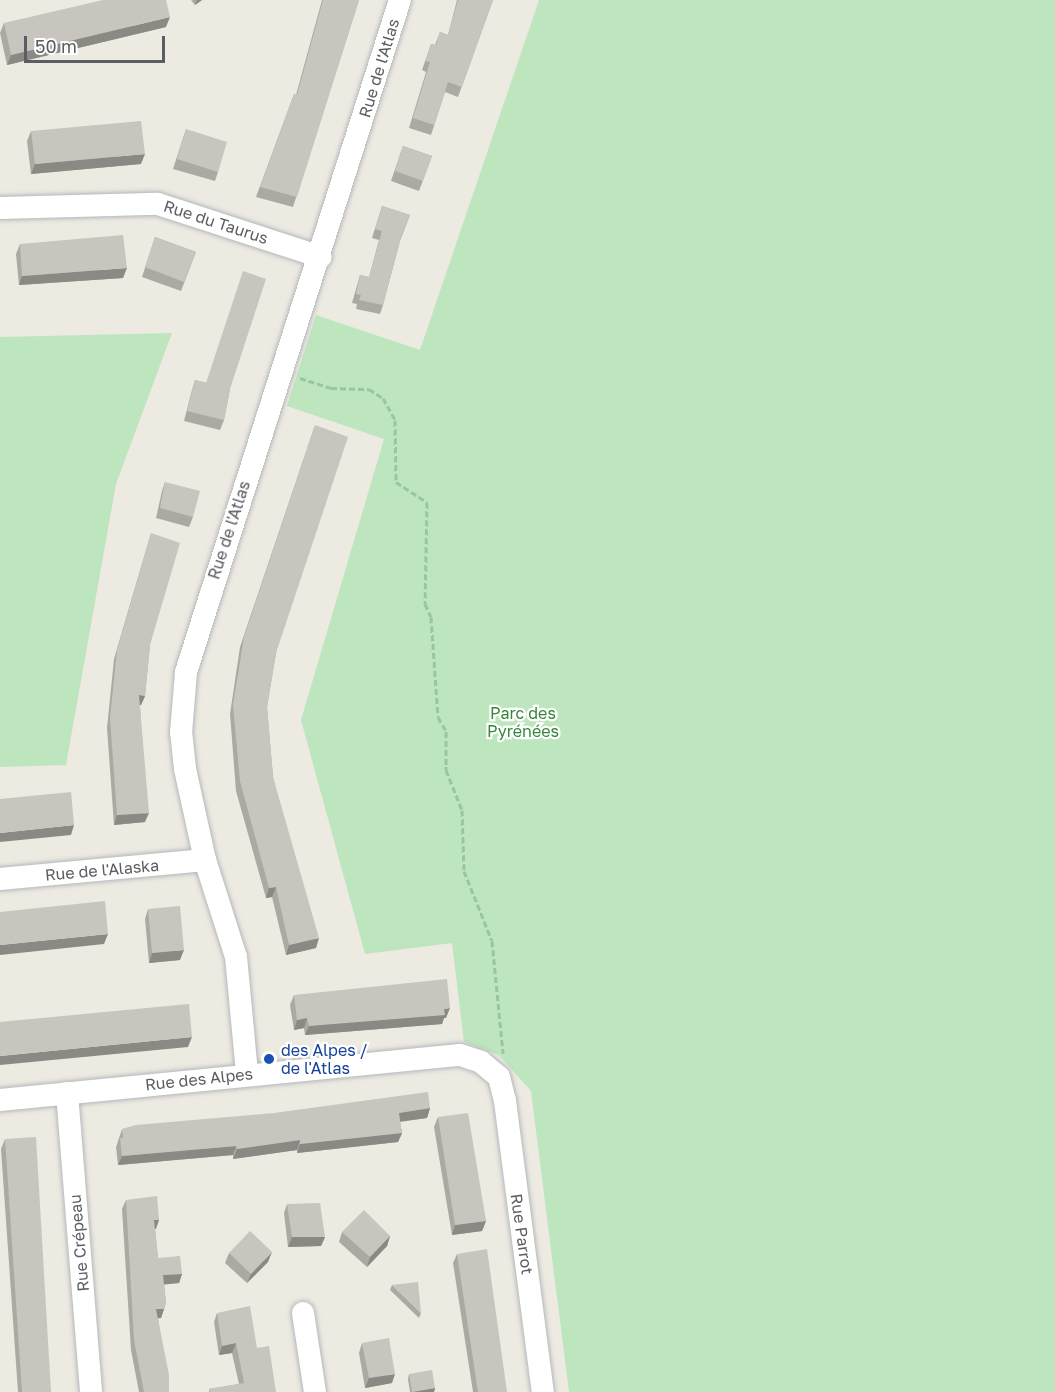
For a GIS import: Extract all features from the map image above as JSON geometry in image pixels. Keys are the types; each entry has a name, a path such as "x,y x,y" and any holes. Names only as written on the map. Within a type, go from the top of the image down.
{"street":[{"name":"Rue de l'Atlas","path":"247,1073 236,957 204,860 184,769 181,733 186,672 281,372 321,257 400,0"},
{"name":"Rue du Taurus","path":"0,208 158,204 321,257"},
{"name":"Rue de l'Alaska","path":"0,879 204,860"},
{"name":"Rue des Alpes","path":"0,1100 247,1073 460,1055 480,1062 499,1077"},
{"name":"Rue Parrot","path":"499,1077 543,1392"},
{"name":"Rue Crépeau","path":"67,1093 91,1392"},
{"path":"303,1313 315,1392"}],"path":[{"path":"281,372 331,388 369,389 383,398 395,420 396,482 427,502 424,604 431,617 438,717 446,730 446,770 462,810 461,853 464,871 492,941 504,1065 499,1077"}],"green space":[{"name":"Parc des Pyrénées","path":"539,0 1055,0 1055,1392 569,1392 531,1091 499,1055 464,1042 452,943 365,954 301,720 384,439 287,406 316,315 420,350"},
{"path":"172,333 116,484 66,765 0,767 0,337"}],"building":[{"path":"103,0 166,0 170,17 11,55 4,23"},
{"path":"323,0 359,0 297,197 260,187 294,94 297,95"},
{"path":"458,0 493,0 462,87 448,82 434,125 413,118 430,62 425,61 431,44 436,45 440,32 448,35"},
{"path":"141,121 145,154 35,164 31,131"},
{"path":"186,129 227,142 218,172 177,159"},
{"path":"403,146 432,156 423,181 395,171"},
{"path":"382,206 410,215 401,237 383,305 359,300 361,295 356,294 360,275 369,277 382,231 375,229"},
{"path":"123,235 127,268 22,276 20,244"},
{"path":"155,237 196,252 184,282 145,267"},
{"path":"243,271 266,279 230,389 224,420 187,411 195,380 206,383"},
{"path":"315,425 348,437 276,653 267,707 273,777 319,938 289,945 276,887 269,888 240,781 233,705 244,637"},
{"path":"165,482 200,491 193,517 160,508"},
{"path":"151,533 180,543 150,645 145,696 139,695 149,813 117,815 110,718 117,650"},
{"path":"71,792 74,825 0,833 0,799"},
{"path":"105,901 108,934 0,945 0,912"},
{"path":"180,906 184,950 152,953 148,909"},
{"path":"447,979 450,1008 444,1009 445,1015 309,1026 307,1018 297,1020 294,995"},
{"path":"189,1004 192,1037 0,1056 0,1022"},
{"path":"428,1092 430,1108 399,1113 402,1133 300,1144 300,1140 237,1149 236,1146 122,1156 120,1138 123,1138 122,1129 136,1125 274,1113"},
{"path":"468,1113 486,1221 455,1225 438,1117"},
{"path":"36,1137 51,1392 22,1392 5,1139"},
{"path":"157,1196 159,1220 154,1220 158,1258 180,1256 182,1274 163,1275 166,1303 164,1309 156,1309 169,1375 169,1392 144,1392 134,1340 126,1200"},
{"path":"320,1203 325,1237 292,1237 287,1204"},
{"path":"364,1210 390,1236 370,1257 342,1232"},
{"path":"250,1231 272,1252 251,1274 229,1253"},
{"path":"487,1249 507,1392 478,1392 457,1254"},
{"path":"418,1282 421,1313 392,1285"},
{"path":"250,1306 257,1348 269,1346 276,1392 210,1392 209,1389 244,1383 236,1343 222,1346 217,1313"},
{"path":"389,1338 395,1374 369,1378 362,1343"},
{"path":"432,1370 435,1388 412,1392 409,1374"}],"place":[{"name":"des Alpes / de l'Atlas","path":"269,1059"}]}
